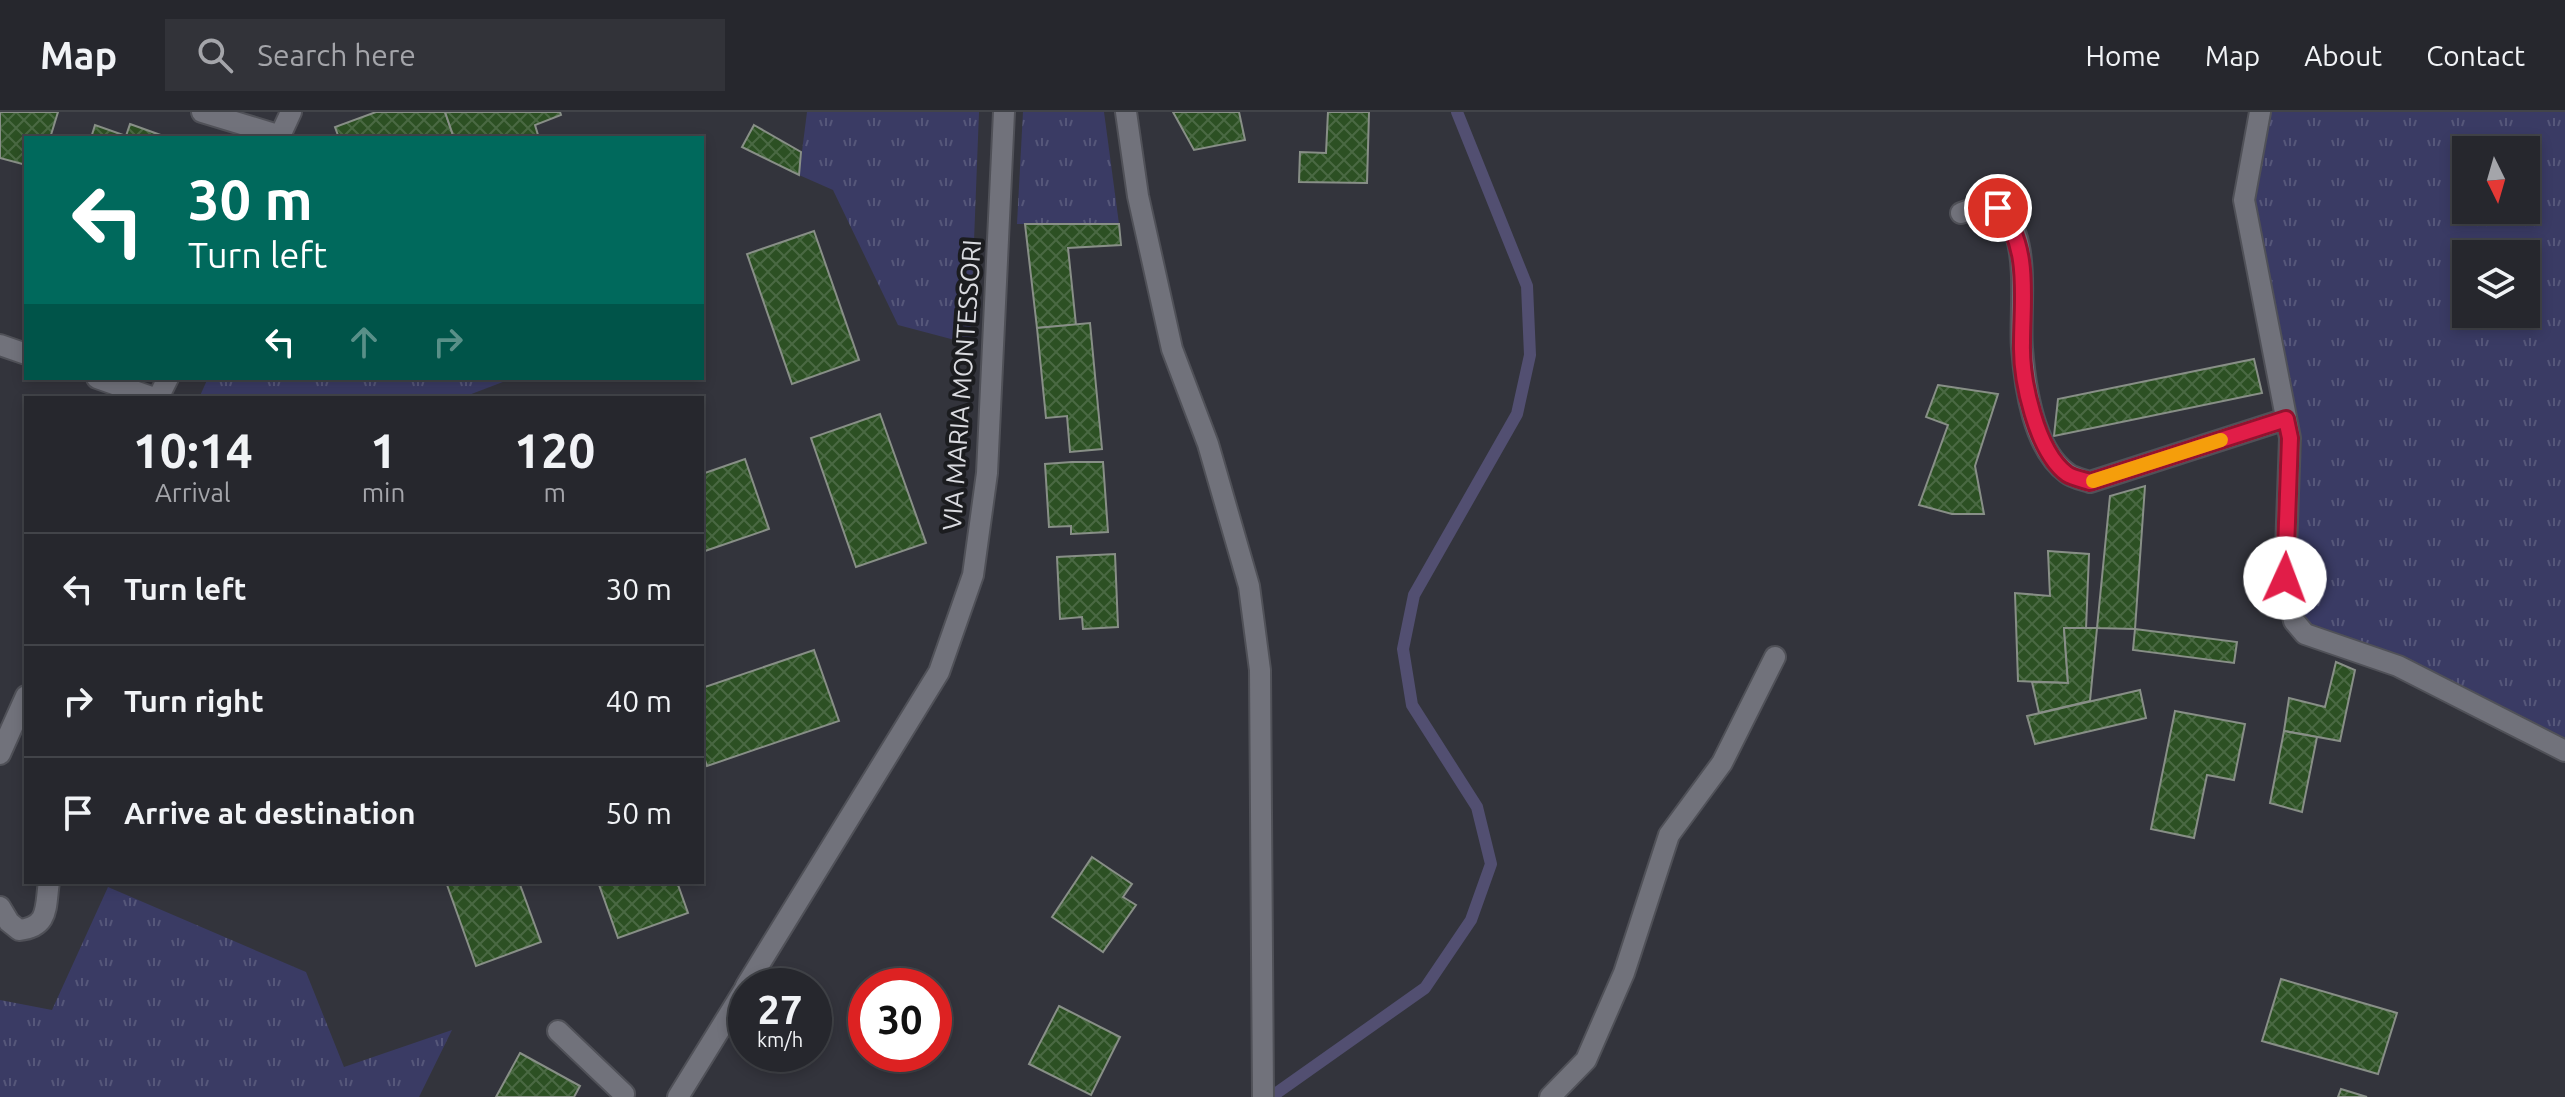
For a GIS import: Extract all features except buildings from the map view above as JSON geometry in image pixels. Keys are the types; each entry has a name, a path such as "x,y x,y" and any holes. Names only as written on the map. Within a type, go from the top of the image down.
{"street":[{"path":"202,112 277,136"},
{"path":"280,136 291,112"},
{"name":"VIA MARIA MONTESSORI","path":"757,968 939,672 973,575 987,473 1004,112"},
{"path":"1126,112 1138,196 1172,349 1208,444 1249,586 1260,670 1263,1097"},
{"path":"2260,112 2244,200 2290,438 2285,578 2294,621 2305,634 2398,666 2565,751"},
{"path":"1961,213 1981,205 1998,208 2009,221 2020,257 2025,291 2021,346 2027,389 2040,437 2067,474 2090,482 2286,419"},
{"path":"0,345 24,353"},
{"path":"103,380 150,396"},
{"path":"1550,1097 1586,1060 1624,973 1669,835 1722,763 1775,657"},
{"path":"0,754 24,700"},
{"path":"0,907 19,930 31,929 41,924 47,911 49,884"},
{"name":"VIA MARIA MONTESSORI","path":"678,1097 728,1015"},
{"path":"558,1031 624,1094 623,1097"}],"green space":[{"path":"807,112 979,112 970,344 898,325 833,190 799,175"},
{"path":"1023,112 1104,112 1119,224 1017,224"},
{"path":"2271,112 2565,112 2565,740 2432,671 2333,636 2314,627 2303,616 2293,577 2302,442 2259,238 2254,197"},
{"path":"207,380 508,380 466,396 200,396"},
{"path":"108,887 306,972 344,1067 452,1030 419,1097 0,1097 0,1000 52,1010"}],"waterway":[{"path":"1271,1097 1425,988 1471,920 1491,864 1477,807 1412,705 1403,649 1414,595 1517,414 1530,355 1527,286 1457,112"}],"slow traffic":[{"path":"2093,481 2221,440"}],"route":[{"path":"1998,208 2009,221 2020,257 2025,291 2021,346 2027,389 2040,437 2051,454 2067,474 2090,482 2286,419 2290,438 2285,578"}]}
